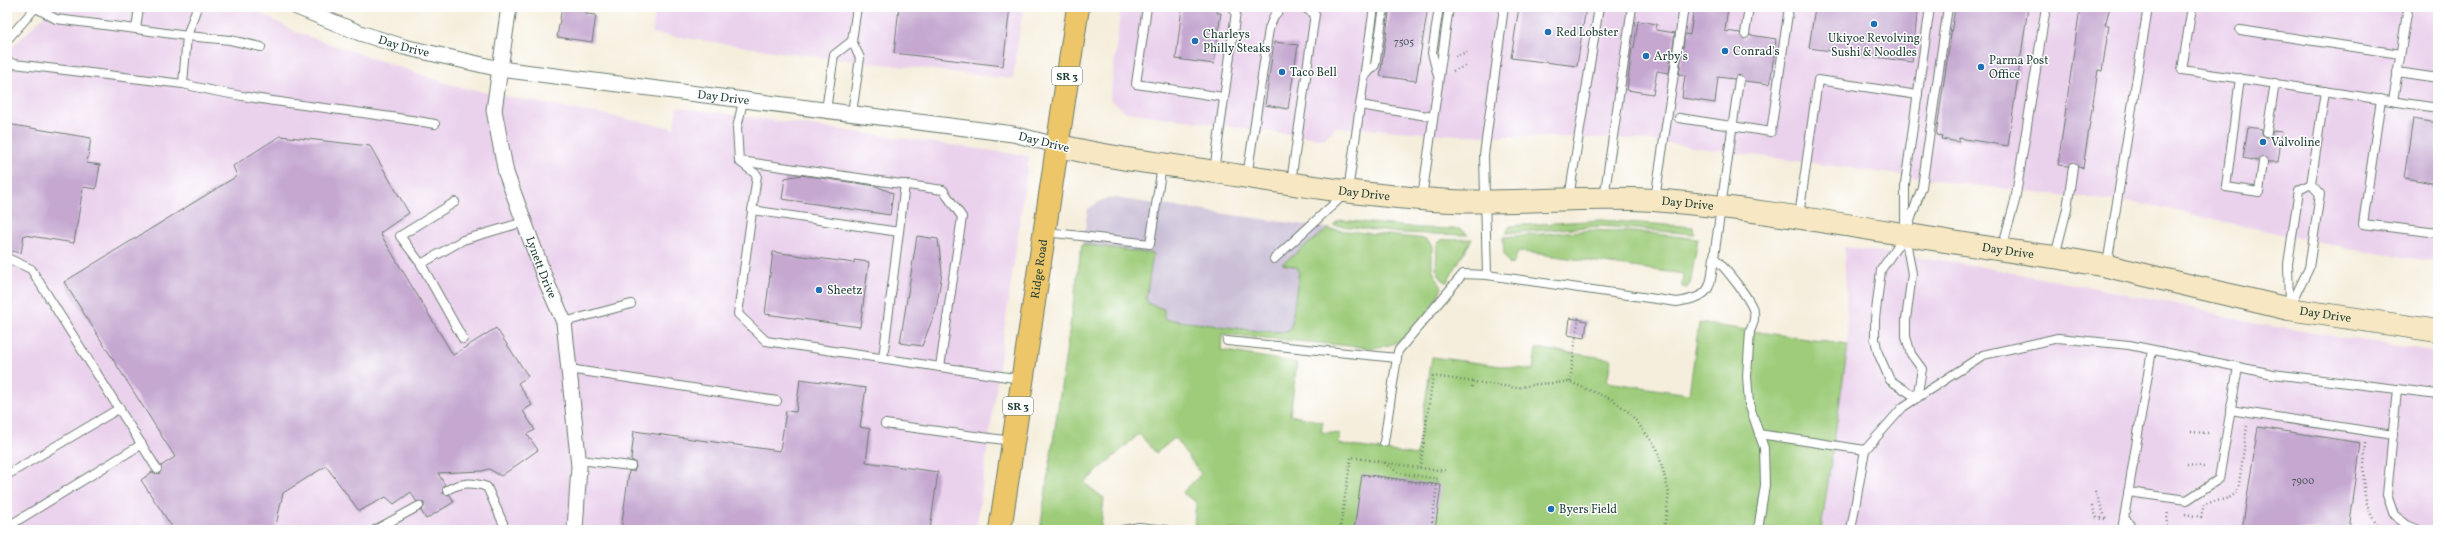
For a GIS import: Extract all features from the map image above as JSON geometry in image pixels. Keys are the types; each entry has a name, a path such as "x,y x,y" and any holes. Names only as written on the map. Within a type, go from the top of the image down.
{"main road":[{"name":"Ridge Road","path":"1000,530 1043,232 1078,7"}],"street":[{"name":"Day Drive","path":"297,7 360,33 404,47 500,69 743,101 852,113 1014,134 1098,156 1348,191 1421,198 1484,201 1569,198 1654,200 1722,208 2107,266 2289,309 2438,331"},
{"name":"Lynett Drive","path":"509,7 494,110 506,173 564,322 579,460 575,530"}],"lane":[{"path":"7,40 36,7 56,19 230,40 261,47"},
{"path":"136,29 139,7"},
{"path":"183,84 188,36 197,7"},
{"path":"852,113 860,58 852,41 857,7"},
{"path":"1147,7 1136,84 1224,97"},
{"path":"1214,172 1236,12 1231,7"},
{"path":"1247,177 1269,30 1274,16 1282,7"},
{"path":"1291,183 1315,14 1303,7"},
{"path":"1274,258 1348,191 1374,7"},
{"path":"1364,77 1375,65 1384,7"},
{"path":"1439,7 1432,53 1439,79"},
{"path":"1421,198 1449,7"},
{"path":"1487,275 1484,155 1504,7"},
{"path":"1569,198 1599,7"},
{"path":"1604,198 1632,7"},
{"path":"1654,200 1684,7"},
{"path":"1745,34 1749,7"},
{"path":"1679,118 1771,132 1789,7"},
{"path":"1917,398 1922,369 1911,354 1906,337 1906,320 1912,274 1905,235 1905,184 1930,7"},
{"path":"1917,398 1890,380 1878,353 1875,339 1875,319 1881,270 1905,235 1922,187 1948,7"},
{"path":"2002,250 2015,200 2046,7"},
{"path":"2107,266 2148,7"},
{"path":"2192,7 2182,70 2438,108"},
{"path":"2393,101 2408,7"},
{"path":"2240,30 2400,54"},
{"path":"826,110 834,55 852,41"},
{"path":"7,61 14,64 183,84 226,95 368,112 435,124"},
{"path":"2397,72 2438,78"},
{"path":"2240,78 2226,187 2258,192 2263,162"},
{"path":"1384,442 1398,351 1463,274 1487,275 1677,302 1698,298 1710,286 1739,80"},
{"path":"1798,219 1818,80 1918,95"},
{"path":"2267,132 2274,84"},
{"path":"2311,184 2325,91"},
{"path":"2381,99 2363,224 2438,233"},
{"path":"743,101 737,128 739,161 757,175 738,314 766,341 1022,379"},
{"path":"1360,105 1433,117"},
{"path":"739,161 943,190 962,217 940,367"},
{"path":"1043,232 1150,244 1163,164"},
{"path":"2054,257 2067,209 2073,167"},
{"path":"883,358 905,184"},
{"path":"2289,309 2310,261 2320,194 2311,184"},
{"path":"2289,309 2288,264 2299,190 2311,184"},
{"path":"455,202 400,236 421,264 463,339"},
{"path":"752,210 899,232"},
{"path":"421,264 463,240 524,222"},
{"path":"1714,257 1730,273 1754,312 1753,324 1750,331 1747,376 1749,404 1764,448 1765,485 1758,530"},
{"path":"7,258 31,269 157,468"},
{"path":"564,322 631,304"},
{"path":"1851,530 1865,450 1903,407 1983,355 2058,338 2152,350 2273,374 2438,394"},
{"path":"1227,341 1397,358"},
{"path":"2122,530 2152,350"},
{"path":"2128,492 2187,500 2219,479 2238,367"},
{"path":"569,370 777,401"},
{"path":"2397,389 2387,495 2394,515 2407,525 2419,530"},
{"path":"7,475 120,408"},
{"path":"2230,410 2393,435"},
{"path":"885,424 1012,441"},
{"path":"1759,434 1865,450"},
{"path":"7,527 142,444"},
{"path":"579,460 631,466"},
{"path":"447,490 456,485 471,482 487,487 503,523 502,530"},
{"path":"375,530 419,506"},
{"path":"2124,518 2136,530"},
{"path":"1122,530 1139,527 1167,530"}],"path":[{"path":"1448,72 1465,66"},
{"path":"1570,382 1579,315"},
{"path":"1420,468 1433,376 1517,388 1538,384 1570,382 1593,390 1614,400 1630,413 1657,448 1669,493 1664,530"},
{"path":"1472,387 1473,382"},
{"path":"2181,514 2201,517 2204,504 2229,498 2238,492 2247,422"},
{"path":"2191,432 2209,433"},
{"path":"2359,439 2367,440 2362,488 2371,512 2381,530"},
{"path":"1340,530 1351,457 1447,471"},
{"path":"1382,462 1400,473 1438,479 1431,530"},
{"path":"2187,465 2204,467"},
{"path":"1364,475 1437,486"},
{"path":"2092,506 2097,518 2107,519 2095,491"},
{"path":"2166,530 2168,511 2175,512"},
{"path":"1357,527 1377,530"}],"shaded area":[{"path":"53,7 249,7 298,33 458,87 674,128 677,107 1029,156 976,530 7,530 7,52"},
{"path":"656,7 1023,7 1013,79 787,53 652,33"},
{"path":"1121,7 2438,7 2438,262 2348,249 2150,205 1981,186 1634,139 1459,135 1336,127 1324,139 1126,112 1110,99"},
{"path":"1114,198 1347,231 1336,344 1072,314 1088,209 1102,200"},
{"path":"1844,247 1961,263 2169,302 2251,323 2438,352 2438,530 1821,530 1848,345"}],"green space":[{"path":"1340,220 1419,228 1461,229 1468,235 1401,233 1333,225"},
{"path":"1601,220 1693,227 1694,234 1601,226 1506,233 1510,226"},
{"path":"1328,229 1426,239 1432,246 1432,269 1442,288 1415,330 1398,342 1386,346 1371,348 1222,334 1221,350 1297,363 1290,415 1323,422 1321,432 1341,434 1339,444 1417,455 1432,357 1533,370 1536,348 1611,359 1607,382 1689,394 1699,323 1848,345 1821,530 1202,530 1194,527 1196,502 1182,493 1201,474 1175,438 1156,453 1139,434 1084,483 1104,498 1101,527 1091,530 1040,530 1082,244 1153,254 1146,299 1149,304 1164,309 1164,319 1258,331 1288,332 1291,327 1299,272 1297,267 1282,264"},
{"path":"1593,230 1649,233 1698,239 1690,284 1687,288 1682,287 1683,274 1518,251 1514,263 1510,265 1504,254 1503,237"},
{"path":"1472,239 1447,282 1443,281 1436,269 1437,244 1441,240"}],"building":[{"path":"562,7 587,7 586,14 596,15 592,42 557,37"},
{"path":"899,7 1010,7 1003,66 894,53"},
{"path":"1182,7 1218,8 1217,13 1221,13 1214,64 1176,59"},
{"path":"1390,7 1428,7 1416,81 1380,76"},
{"name":"Red Lobster","path":"1519,7 1586,7 1577,66 1511,58"},
{"path":"1694,7 1728,7 1725,31 1740,33 1744,39 1750,35 1776,39 1770,84 1744,81 1739,75 1734,79 1718,77 1715,103 1682,98 1685,75 1679,74 1685,34 1690,35"},
{"path":"1815,7 1918,7 1912,62 1809,48"},
{"path":"1955,7 2028,7 2008,146 1959,138 1959,142 1941,139 1942,136 1936,135"},
{"path":"2080,7 2110,7 2105,25 2109,25 2102,71 2098,70 2083,168 2078,167 2073,162 2068,166 2058,165"},
{"path":"1638,21 1657,24 1656,30 1675,33 1669,73 1657,71 1653,94 1627,90 1632,48 1634,48"},
{"path":"1274,42 1298,45 1288,109 1265,105"},
{"path":"2413,119 2438,123 2438,184 2404,178"},
{"path":"7,124 91,138 87,163 100,165 96,189 83,187 74,243 24,235 21,253 7,250"},
{"path":"2248,127 2262,129 2262,134 2267,137 2271,136 2273,131 2282,132 2278,162 2268,162 2263,157 2258,161 2243,158"},
{"path":"280,136 370,146 409,213 380,233 453,355 496,328 528,376 518,383 532,405 523,411 535,430 527,434 538,450 501,476 489,469 482,471 438,473 445,485 442,493 450,495 454,502 426,519 421,511 424,507 424,503 416,501 411,492 394,504 386,497 359,511 326,466 283,493 275,530 174,530 141,480 152,472 160,473 161,466 175,457 64,282 237,176 233,166"},
{"path":"801,175 876,186 893,193 890,215 782,199 785,178"},
{"path":"917,236 938,239 942,272 936,310 922,346 900,343"},
{"path":"773,252 854,263 854,260 869,262 860,327 765,314"},
{"path":"1570,318 1587,321 1585,338 1568,335"},
{"path":"800,379 866,388 860,427 870,429 866,462 938,472 930,530 621,530 629,471 634,471 636,467 635,462 631,460 634,431 780,451 786,411 796,412"},
{"path":"2258,427 2361,443 2349,530 2242,530"},
{"path":"1362,474 1441,485 1435,530 1354,530"}],"place":[{"name":"Ukiyoe Revolving Sushi & Noodles","path":"1874,24"},
{"name":"Red Lobster","path":"1548,32"},
{"name":"Charleys Philly Steaks","path":"1195,41"},
{"name":"Conrad's","path":"1725,51"},
{"name":"Arby's","path":"1646,56"},
{"name":"Parma Post Office","path":"1981,67"},
{"name":"Taco Bell","path":"1282,72"},
{"name":"Valvoline","path":"2263,142"},
{"name":"Sheetz","path":"819,290"},
{"name":"Byers Field","path":"1551,509"}]}
